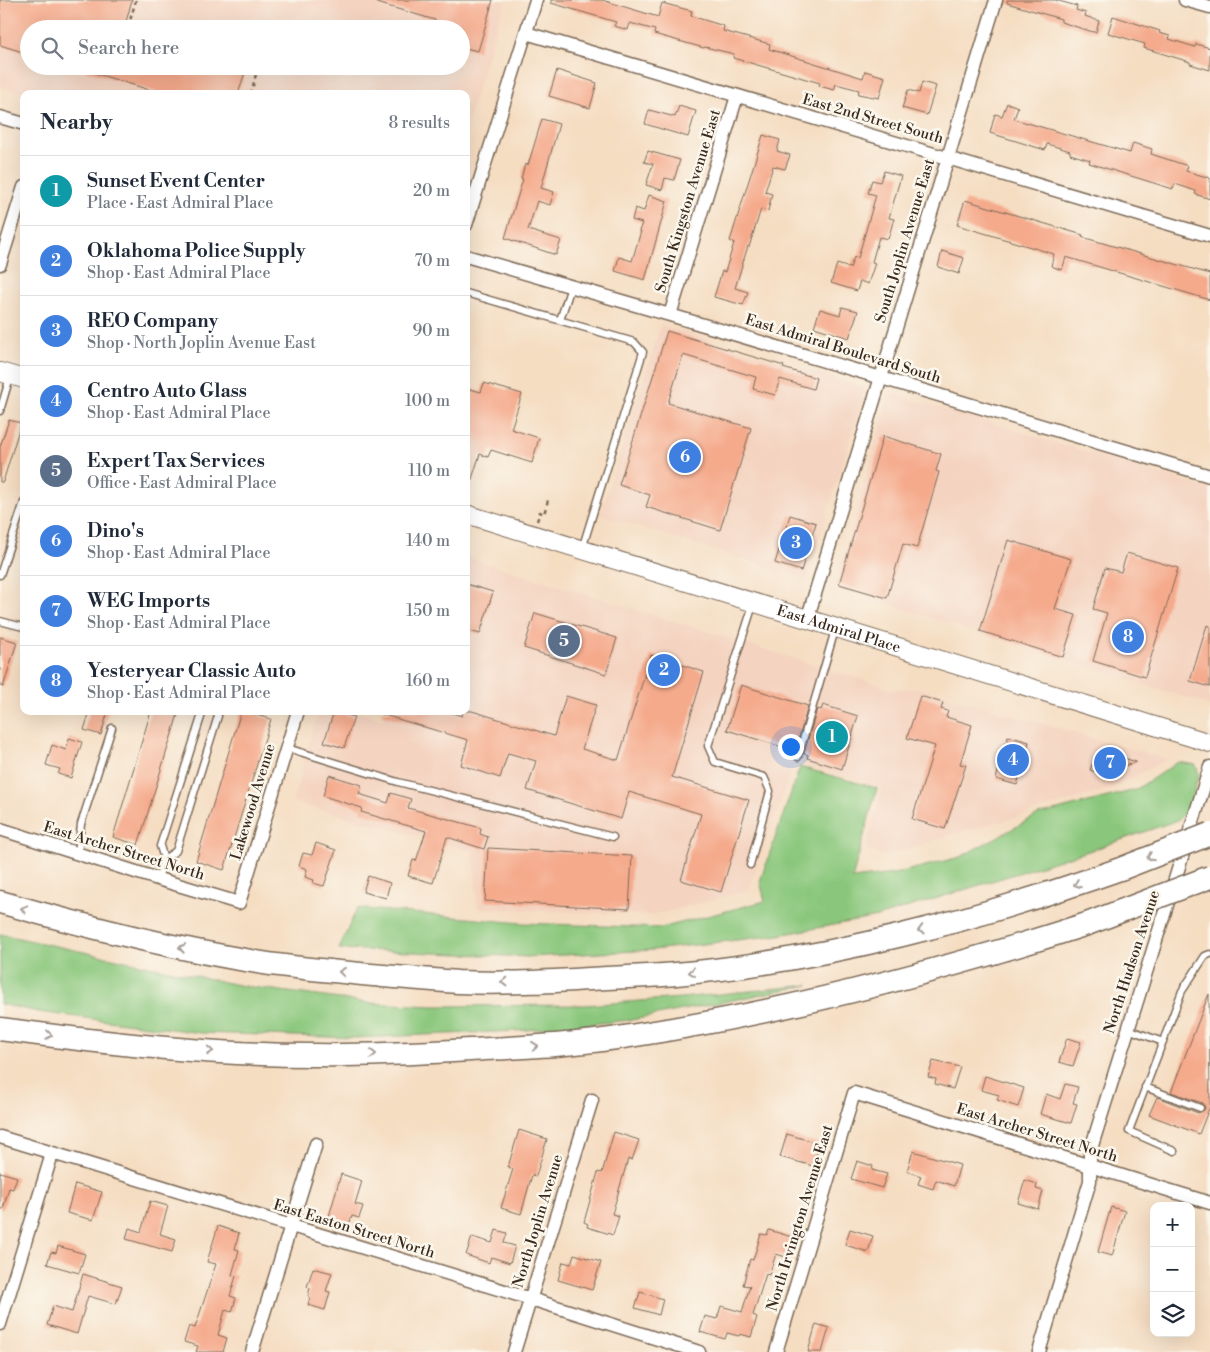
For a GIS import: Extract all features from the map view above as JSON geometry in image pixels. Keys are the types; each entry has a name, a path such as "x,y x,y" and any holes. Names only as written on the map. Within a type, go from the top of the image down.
{"highway":[{"path":"0,902 153,943 265,963 349,973 459,982 553,982 677,974 786,959 880,940 990,912 1058,891 1210,834"},
{"path":"0,1029 131,1046 306,1055 416,1053 540,1046 628,1037 726,1019 832,996 936,970 1087,924 1210,877"}],"main road":[{"name":"East Admiral Place","path":"470,515 1210,743"}],"street":[{"path":"470,212 536,0"},
{"name":"South Joplin Avenue East","path":"807,620 996,0"},
{"path":"1185,0 1210,7"},
{"name":"East 2nd Street South","path":"526,33 1210,236"},
{"name":"South Kingston Avenue East","path":"670,315 737,96"},
{"path":"0,117 20,123"},
{"path":"0,264 20,200"},
{"name":"East Admiral Boulevard South","path":"470,257 1210,476"},
{"name":"Lakewood Avenue","path":"239,903 297,715"},
{"name":"North Hudson Avenue","path":"1039,1352 1090,1181 1090,1152 1210,767"},
{"name":"East Archer Street North","path":"0,829 239,903"},
{"name":"East Archer Street North","path":"854,1094 1210,1203"},
{"name":"North Irvington Avenue East","path":"776,1352 854,1094"},
{"name":"North Joplin Avenue","path":"514,1352 592,1100"},
{"name":"East Easton Street North","path":"0,1137 531,1298 699,1352"},
{"path":"252,1352 316,1144"},
{"path":"0,1324 52,1154"}],"lane":[{"path":"560,320 570,287"},
{"path":"470,293 634,342 642,352 581,550"},
{"path":"0,411 11,376"},
{"path":"0,575 20,514"},
{"path":"750,865 770,791 764,777 715,762 708,746 753,603"},
{"path":"0,621 20,626"},
{"path":"798,757 835,628"},
{"path":"158,879 164,859 160,846 203,715"},
{"path":"164,859 176,850 218,715"},
{"path":"78,854 81,824 112,728"},
{"path":"287,748 398,782 612,836"},
{"path":"1174,1150 1129,1131 1182,991 1206,956 1210,954"},
{"path":"1128,1029 1163,1042"},
{"path":"1145,1086 1200,1108"}],"path":[{"path":"130,20 136,0"},
{"path":"252,90 256,75"},
{"path":"532,535 540,512 544,514 548,500"}],"shaded area":[{"path":"0,0 505,0 470,112 470,90 20,90 20,93 0,87"},
{"path":"661,325 866,388 807,579 600,515"},
{"path":"890,393 1210,489 1210,705 835,588"},
{"path":"470,558 892,689 920,689 1167,759 1115,787 883,856 866,849 882,787 797,763 792,769 748,891 651,915 478,908 473,851 293,802 317,715 367,715 383,720 385,715 470,715"}],"green space":[{"path":"1178,762 1196,765 1199,774 1189,809 1178,820 1098,848 877,917 779,935 653,950 529,957 339,949 357,908 521,923 661,928 765,901 760,881 800,767 877,788 852,879 894,874 960,857 1038,815 1135,790"},
{"path":"0,934 238,985 369,1003 434,1006 585,1005 681,998 809,985 632,1020 516,1031 355,1038 202,1033 38,1012 0,1004"}],"building":[{"path":"0,0 132,0 126,20 20,20 20,51 0,45"},
{"path":"377,0 493,0 478,51 470,49 470,20 435,20 377,3"},
{"path":"551,0 602,0 658,17 662,3 692,11 691,16 724,26 723,31 770,44 769,49 863,78 865,71 885,77 879,98 858,94 859,90 836,84 834,90 819,86 820,83 733,58 734,54 654,34 655,30 630,23 628,30 614,26 616,22 551,3"},
{"path":"1007,0 1055,0 1077,6 1076,10 1086,13 1085,16 1099,21 1096,32 1061,22 1061,19 1007,3"},
{"path":"1113,16 1160,31 1159,33 1170,36 1169,39 1195,47 1196,44 1210,48 1210,70 1144,48 1145,44 1108,33"},
{"path":"557,70 597,83 590,108 549,96"},
{"path":"101,75 244,75 239,90 150,90"},
{"path":"922,82 936,86 927,115 902,108 908,90 919,93"},
{"path":"1007,103 1018,107 1014,119 1130,153 1133,143 1152,149 1151,154 1188,166 1186,171 1210,178 1210,199 1195,194 1196,191 1175,184 1173,189 1089,163 1090,160 1047,144 1045,150 990,133 995,114 1002,116"},
{"path":"679,106 696,111 688,137 645,124 649,110 675,117"},
{"path":"542,119 559,124 541,188 554,192 550,205 537,201 528,230 561,240 556,255 505,238 523,179 521,179 525,164 528,165"},
{"path":"763,135 780,140 777,151 790,155 785,169 773,166 765,192 772,194 768,211 761,209 735,288 748,292 743,305 714,297 722,271 725,272 734,243 730,241"},
{"path":"648,151 680,160 674,180 665,178 662,190 646,185 653,164 644,162"},
{"path":"884,171 901,176 889,218 894,219 888,239 879,237 872,262 875,263 868,284 860,281 857,291 831,283 837,264 850,268 854,257 858,258 876,195 868,193 872,180 880,182"},
{"path":"649,195 667,201 645,280 615,271 619,257 632,261 642,223 632,220 635,208 644,211"},
{"path":"965,200 1083,235 1082,237 1210,274 1210,300 1066,257 1062,270 1051,266 1054,254 957,225"},
{"path":"942,251 964,258 959,274 938,267"},
{"path":"842,307 858,311 849,338 814,327 820,309 840,315"},
{"path":"667,331 784,366 783,368 816,378 813,389 780,379 775,395 753,389 756,377 683,355 668,403 751,428 720,530 646,507 650,495 619,485"},
{"path":"484,383 522,394 511,429 539,438 532,463 491,450 488,457 480,454 470,485 470,389 481,392"},
{"path":"9,420 20,423 3,482 0,482 0,447"},
{"path":"883,436 941,454 936,471 939,472 917,548 903,544 887,598 839,584"},
{"path":"790,515 816,523 801,571 775,563"},
{"path":"1008,540 1071,559 1055,609 1076,615 1063,657 980,631"},
{"path":"1127,553 1178,568 1145,677 1093,661 1107,613 1093,609 1105,568 1121,572"},
{"path":"470,585 493,592 480,634 470,631"},
{"path":"535,613 617,638 606,674 524,648"},
{"path":"1207,625 1210,626 1210,687 1190,681"},
{"path":"0,637 17,642 3,687 0,686"},
{"path":"651,655 704,672 672,777 749,800 721,892 681,880 701,814 629,792 621,819 527,790 536,761 508,753 500,778 461,765 468,740 384,715 462,716 470,715 470,711 472,711 554,736 566,696 596,705 582,749 618,760"},
{"path":"741,685 808,706 795,751 727,730"},
{"path":"920,696 943,703 941,709 948,711 946,717 972,725 960,764 966,765 945,829 912,819 935,746 907,738"},
{"path":"823,705 858,716 842,769 807,758 808,755 804,754 817,709 821,710"},
{"path":"89,715 107,715 101,735 84,730"},
{"path":"150,715 178,715 138,845 113,837"},
{"path":"240,715 256,715 271,719 224,870 196,861"},
{"path":"333,715 354,717 344,748 324,742"},
{"path":"1008,736 1029,742 1017,785 996,779"},
{"path":"69,738 82,742 71,778 58,774 60,769 46,765 52,745 66,750"},
{"path":"1109,753 1136,762 1102,774 1090,770 1095,757 1106,760"},
{"path":"329,775 362,785 359,794 388,803 391,793 411,799 408,808 481,828 480,834 488,837 484,849 447,837 433,883 408,876 413,860 416,861 426,831 361,812 362,808 323,796"},
{"path":"316,843 336,850 324,886 313,883 314,880 305,877 307,869 299,866 303,853 312,855"},
{"path":"488,848 632,856 629,909 485,901"},
{"path":"368,876 390,883 386,898 363,892"},
{"path":"1209,994 1210,1106 1199,1134 1149,1115 1157,1097 1198,1113 1204,1110 1205,1107 1202,1103 1171,1092"},
{"path":"1067,1038 1081,1042 1073,1066 1059,1062"},
{"path":"933,1061 960,1067 953,1089 935,1084 936,1079 928,1077"},
{"path":"985,1076 1024,1088 1018,1107 997,1100 999,1095 981,1090"},
{"path":"1065,1084 1078,1087 1073,1103 1077,1104 1071,1123 1040,1114 1046,1094 1060,1099"},
{"path":"519,1130 547,1139 536,1176 532,1175 521,1214 501,1208 513,1169 508,1167"},
{"path":"614,1132 639,1140 632,1160 628,1159 612,1214 619,1216 613,1235 587,1227 588,1224 584,1222 598,1172 602,1173"},
{"path":"787,1134 820,1144 813,1166 780,1157"},
{"path":"913,1151 960,1165 954,1186 936,1180 933,1189 918,1184 921,1176 907,1171"},
{"path":"857,1161 873,1166 872,1170 887,1174 882,1188 851,1179"},
{"path":"0,1172 17,1177 13,1189 9,1188 3,1209 0,1209"},
{"path":"341,1174 362,1181 355,1204 363,1206 359,1218 352,1216 349,1225 328,1220"},
{"path":"1025,1180 1037,1184 1036,1189 1043,1191 1038,1209 1018,1203"},
{"path":"75,1184 102,1192 93,1220 67,1213"},
{"path":"150,1201 168,1206 160,1234 176,1239 172,1252 126,1239 129,1228 141,1232"},
{"path":"1111,1207 1125,1211 1112,1256 1098,1252"},
{"path":"218,1226 239,1233 235,1249 239,1250 232,1275 236,1276 230,1296 236,1298 232,1312 225,1310 218,1335 227,1338 223,1352 196,1352 198,1346 184,1342 189,1326 195,1328 216,1264 207,1262"},
{"path":"850,1229 873,1236 868,1252 845,1245"},
{"path":"496,1230 507,1233 504,1243 515,1246 510,1263 491,1257 489,1263 466,1255 472,1237 492,1243"},
{"path":"769,1230 792,1237 786,1257 776,1254 769,1275 766,1274 753,1315 757,1317 751,1337 727,1333 725,1339 700,1332 705,1316 717,1319 721,1306 742,1312 750,1286 743,1285 750,1259 753,1260 761,1234 767,1235"},
{"path":"58,1246 85,1254 79,1273 47,1264 51,1252 56,1253"},
{"path":"574,1254 601,1262 592,1290 558,1280 563,1262 571,1264"},
{"path":"313,1268 332,1273 326,1291 330,1292 325,1310 308,1305 310,1288 307,1287"},
{"path":"83,1274 122,1286 116,1304 88,1296 77,1334 47,1325 53,1306 72,1312"},
{"path":"640,1292 663,1299 659,1315 635,1308"},
{"path":"816,1324 829,1328 822,1352 808,1352"}],"place":[{"name":"Dino's","path":"685,457"},
{"name":"REO Company","path":"796,543"},
{"name":"Yesteryear Classic Auto","path":"1128,637"},
{"name":"Expert Tax Services","path":"564,641"},
{"name":"Oklahoma Police Supply","path":"664,670"},
{"name":"Sunset Event Center","path":"832,737"},
{"name":"Centro Auto Glass","path":"1013,760"},
{"name":"WEG Imports","path":"1110,763"}]}
